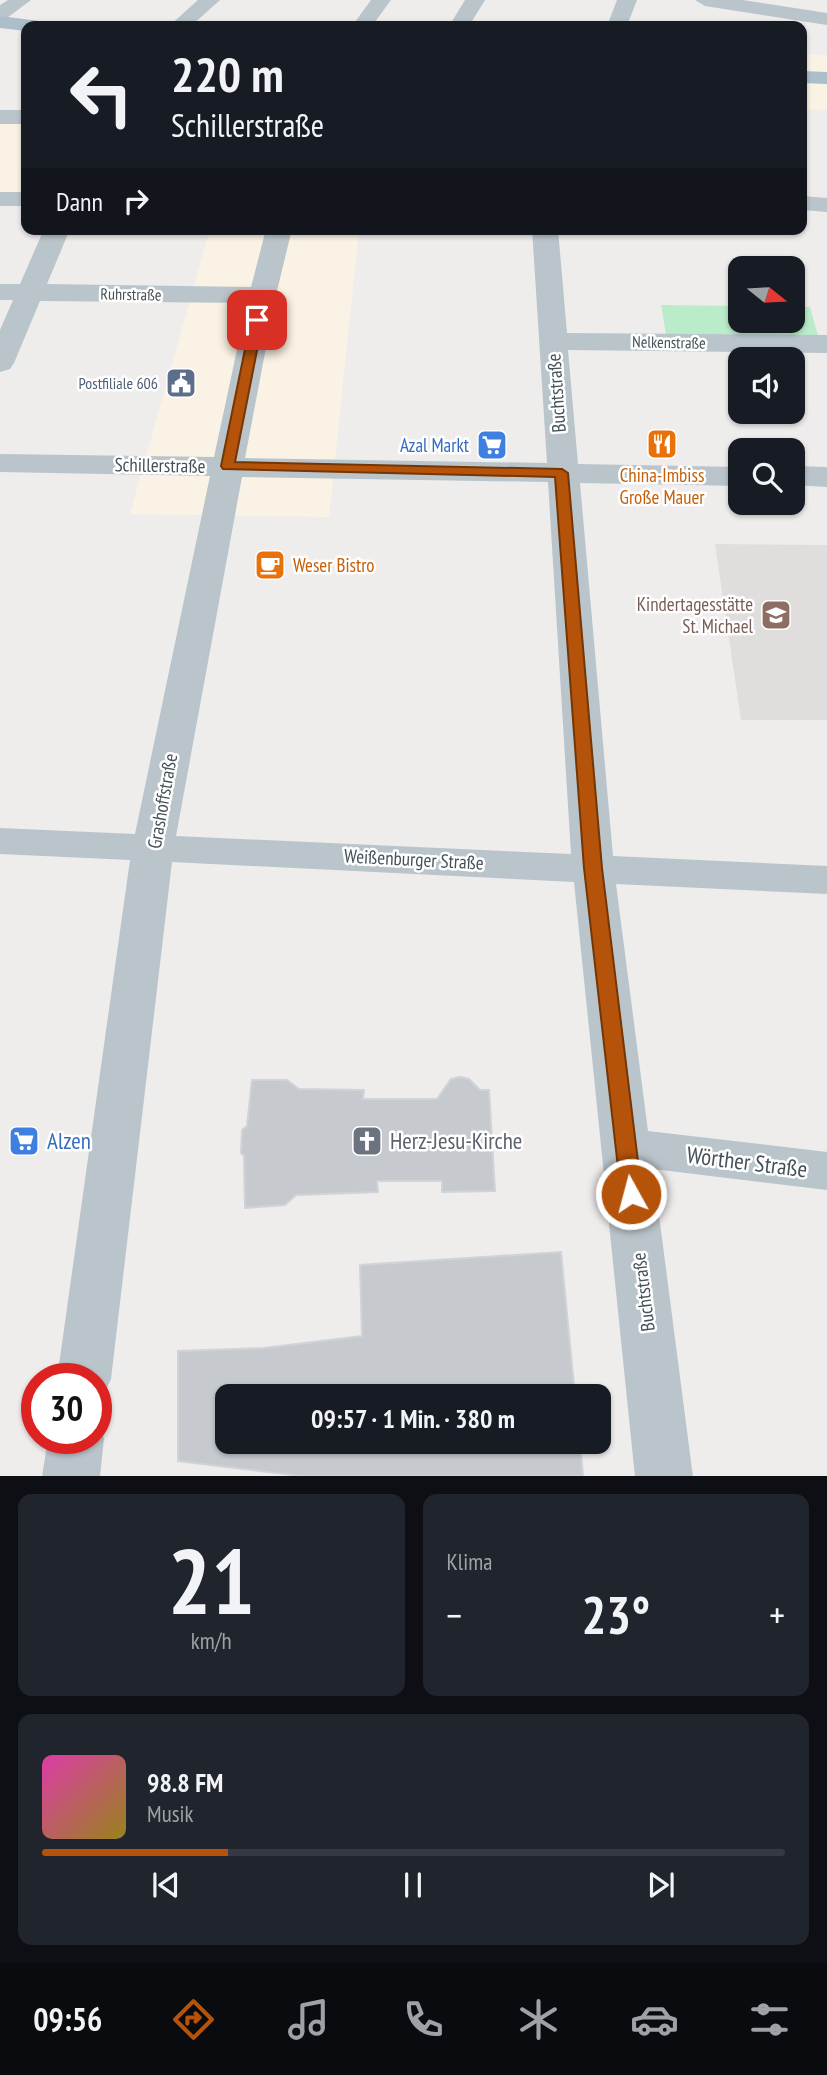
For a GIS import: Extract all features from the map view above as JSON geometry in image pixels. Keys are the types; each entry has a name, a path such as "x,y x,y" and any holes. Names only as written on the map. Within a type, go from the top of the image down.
{"main road":[{"path":"0,22 21,24"},
{"path":"807,77 827,78"}],"street":[{"path":"0,14 21,0"},
{"path":"185,21 211,0"},
{"path":"366,21 381,0"},
{"path":"462,21 475,0"},
{"path":"619,21 626,0"},
{"path":"705,0 745,3 827,19"},
{"path":"742,21 745,3"},
{"path":"0,117 21,117"},
{"path":"0,199 21,199"},
{"path":"807,203 827,205"},
{"path":"0,363 54,235"},
{"name":"Grashoffstraße","path":"85,1363 153,847 227,466 262,295 277,235"},
{"name":"Buchtstraße","path":"545,235 593,868 664,1476"},
{"name":"Ruhrstraße","path":"0,292 262,295"},
{"name":"Nelkenstraße","path":"553,341 827,344"},
{"name":"Schillerstraße","path":"0,463 728,476"},
{"path":"805,477 827,477"},
{"name":"Weißenburger Straße","path":"0,841 827,880"},
{"name":"Wörther Straße","path":"626,1147 827,1171"},
{"path":"71,1476 74,1454"}],"shaded area":[{"path":"807,54 827,55 827,110 807,109"},
{"path":"0,119 21,119 21,195 0,195"},
{"path":"208,235 358,235 329,517 130,514"},
{"name":"Kindertagesstätte St. Michael","path":"715,544 827,545 827,720 741,720"}],"green space":[{"path":"661,305 728,306 728,333 805,333 805,307 810,307 818,336 666,334"}],"building":[{"name":"Herz-Jesu-Kirche","path":"451,1079 469,1079 480,1090 489,1090 495,1191 442,1192 442,1181 377,1181 378,1192 296,1195 285,1205 245,1208 242,1130 247,1126 252,1080 287,1080 299,1089 364,1090 363,1099 437,1099"},
{"path":"561,1252 574,1384 215,1384 215,1454 581,1454 583,1476 300,1476 178,1461 178,1351 264,1348 362,1336 360,1265"}],"place":[{"name":"Postfiliale 606","path":"181,383"},
{"name":"China-Imbiss Große Mauer","path":"662,444"},
{"name":"Azal Markt","path":"492,445"},
{"name":"Weser Bistro","path":"270,565"},
{"name":"Kindertagesstätte St. Michael","path":"776,615"},
{"name":"Alzen","path":"24,1141"},
{"name":"Herz-Jesu-Kirche","path":"367,1141"}],"route":[{"path":"257,320 227,466 562,473 593,868 631,1194"}]}
